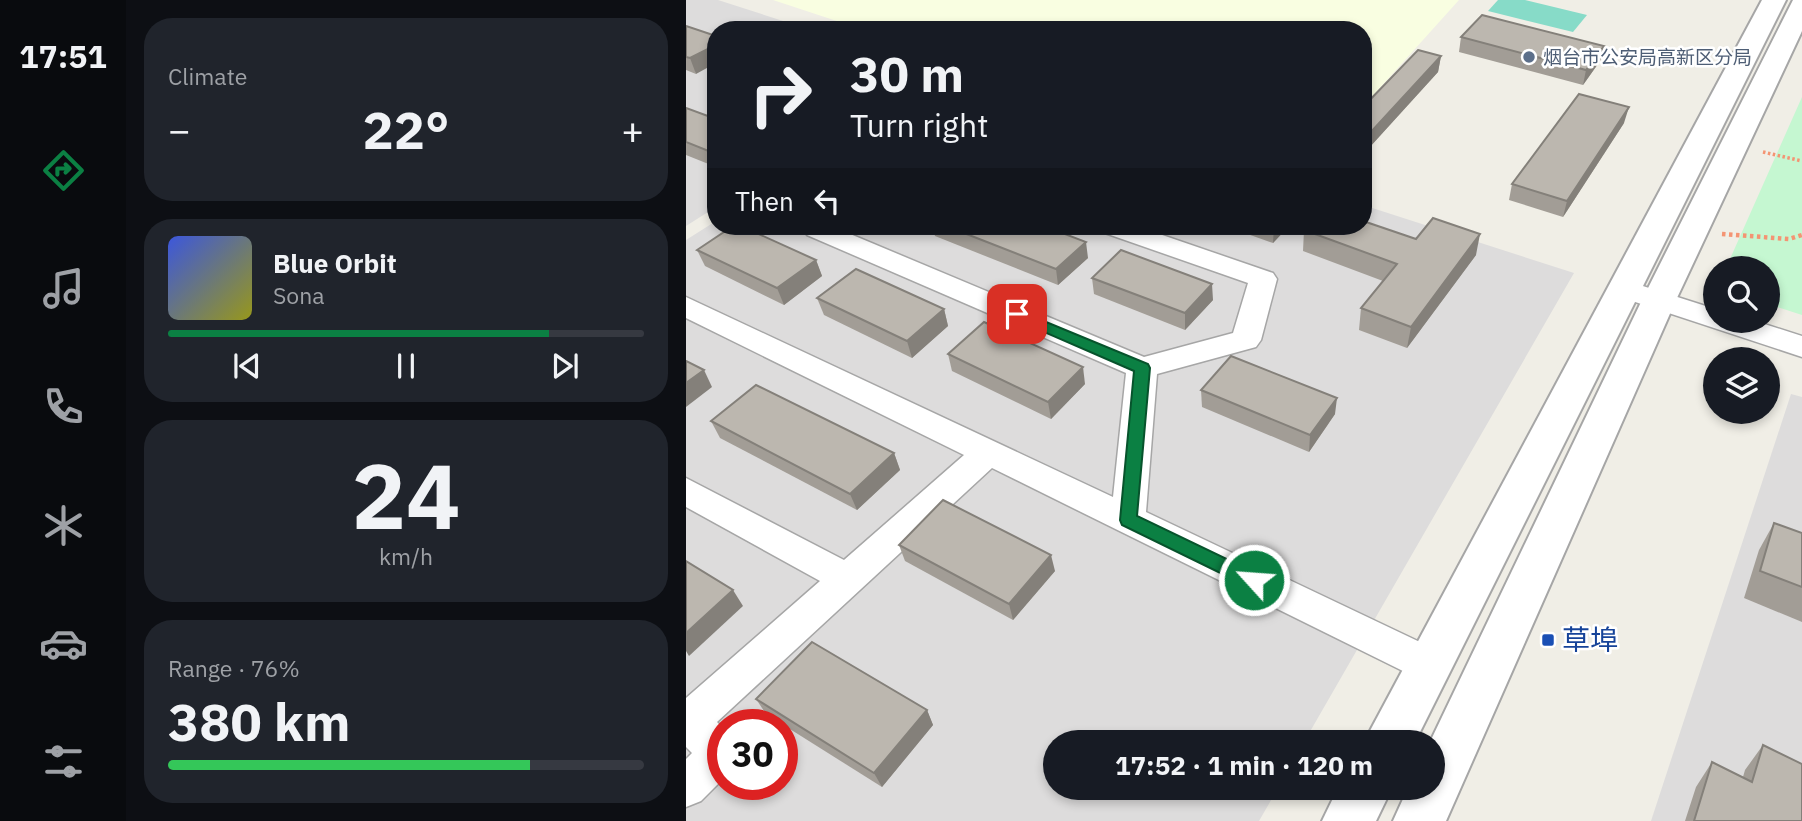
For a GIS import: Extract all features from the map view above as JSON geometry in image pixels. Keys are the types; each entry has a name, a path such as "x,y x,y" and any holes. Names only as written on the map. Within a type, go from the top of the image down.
{"street":[{"path":"1419,821 1642,295 1774,0"},
{"path":"1395,730 1429,665 1642,295 1802,5"},
{"path":"830,235 1142,368 1246,340 1264,279 1137,235"},
{"path":"1642,295 1703,315"},
{"path":"686,306 1429,665"},
{"path":"1760,333 1802,347"},
{"path":"1128,520 1142,368"},
{"path":"686,786 721,753 687,722 989,452"},
{"path":"686,491 848,579"},
{"path":"1348,821 1359,800"}],"path":[{"path":"1763,152 1802,161"},
{"path":"1721,234 1789,239 1802,235"}],"shaded area":[{"path":"686,0 718,0 783,21 707,21 707,213 686,226"},
{"path":"773,0 1459,0 1372,97 1372,21 837,21"},
{"path":"1498,0 1525,0 1587,15 1573,32 1488,11"},
{"path":"1372,208 1574,273 1311,730 1043,730 1043,800 1271,800 1259,821 686,821 686,240 707,227 707,235 1372,235"},
{"path":"1791,394 1802,397 1802,821 1651,821"}],"green space":[{"path":"1802,97 1802,315 1780,308 1780,256 1731,256"}],"building":[{"path":"1482,15 1604,46 1586,70 1461,37"},
{"path":"686,26 707,33 707,50 690,58 686,57"},
{"path":"1418,50 1441,56 1372,131 1372,98"},
{"path":"1579,94 1629,107 1567,201 1512,184"},
{"path":"686,108 707,116 707,150 686,142"},
{"path":"1433,218 1480,234 1411,327 1361,308 1397,264 1318,235 1372,235 1372,224 1416,239"},
{"path":"720,235 761,235 816,260 777,288 697,250"},
{"path":"969,235 1068,235 1086,242 1056,269"},
{"path":"1121,250 1212,284 1185,313 1092,278"},
{"path":"856,269 944,309 907,341 817,298"},
{"path":"984,322 1083,367 1048,402 948,354"},
{"path":"1231,356 1337,398 1310,435 1201,390"},
{"path":"686,361 704,370 686,383"},
{"path":"756,385 894,453 850,494 711,421"},
{"path":"943,500 1051,555 1009,604 899,545"},
{"path":"1774,523 1802,533 1802,587 1760,571"},
{"path":"686,561 733,590 686,633"},
{"path":"812,642 927,710 874,773 798,725 798,709 772,709 756,699"},
{"path":"1763,745 1802,764 1802,821 1694,821 1712,762 1752,782"}],"place":[{"name":"烟台市公安局高新区分局","path":"1529,57"},
{"name":"草埠","path":"1548,640"}],"route":[{"path":"1017,314 1142,368 1128,520 1254,580"}]}
